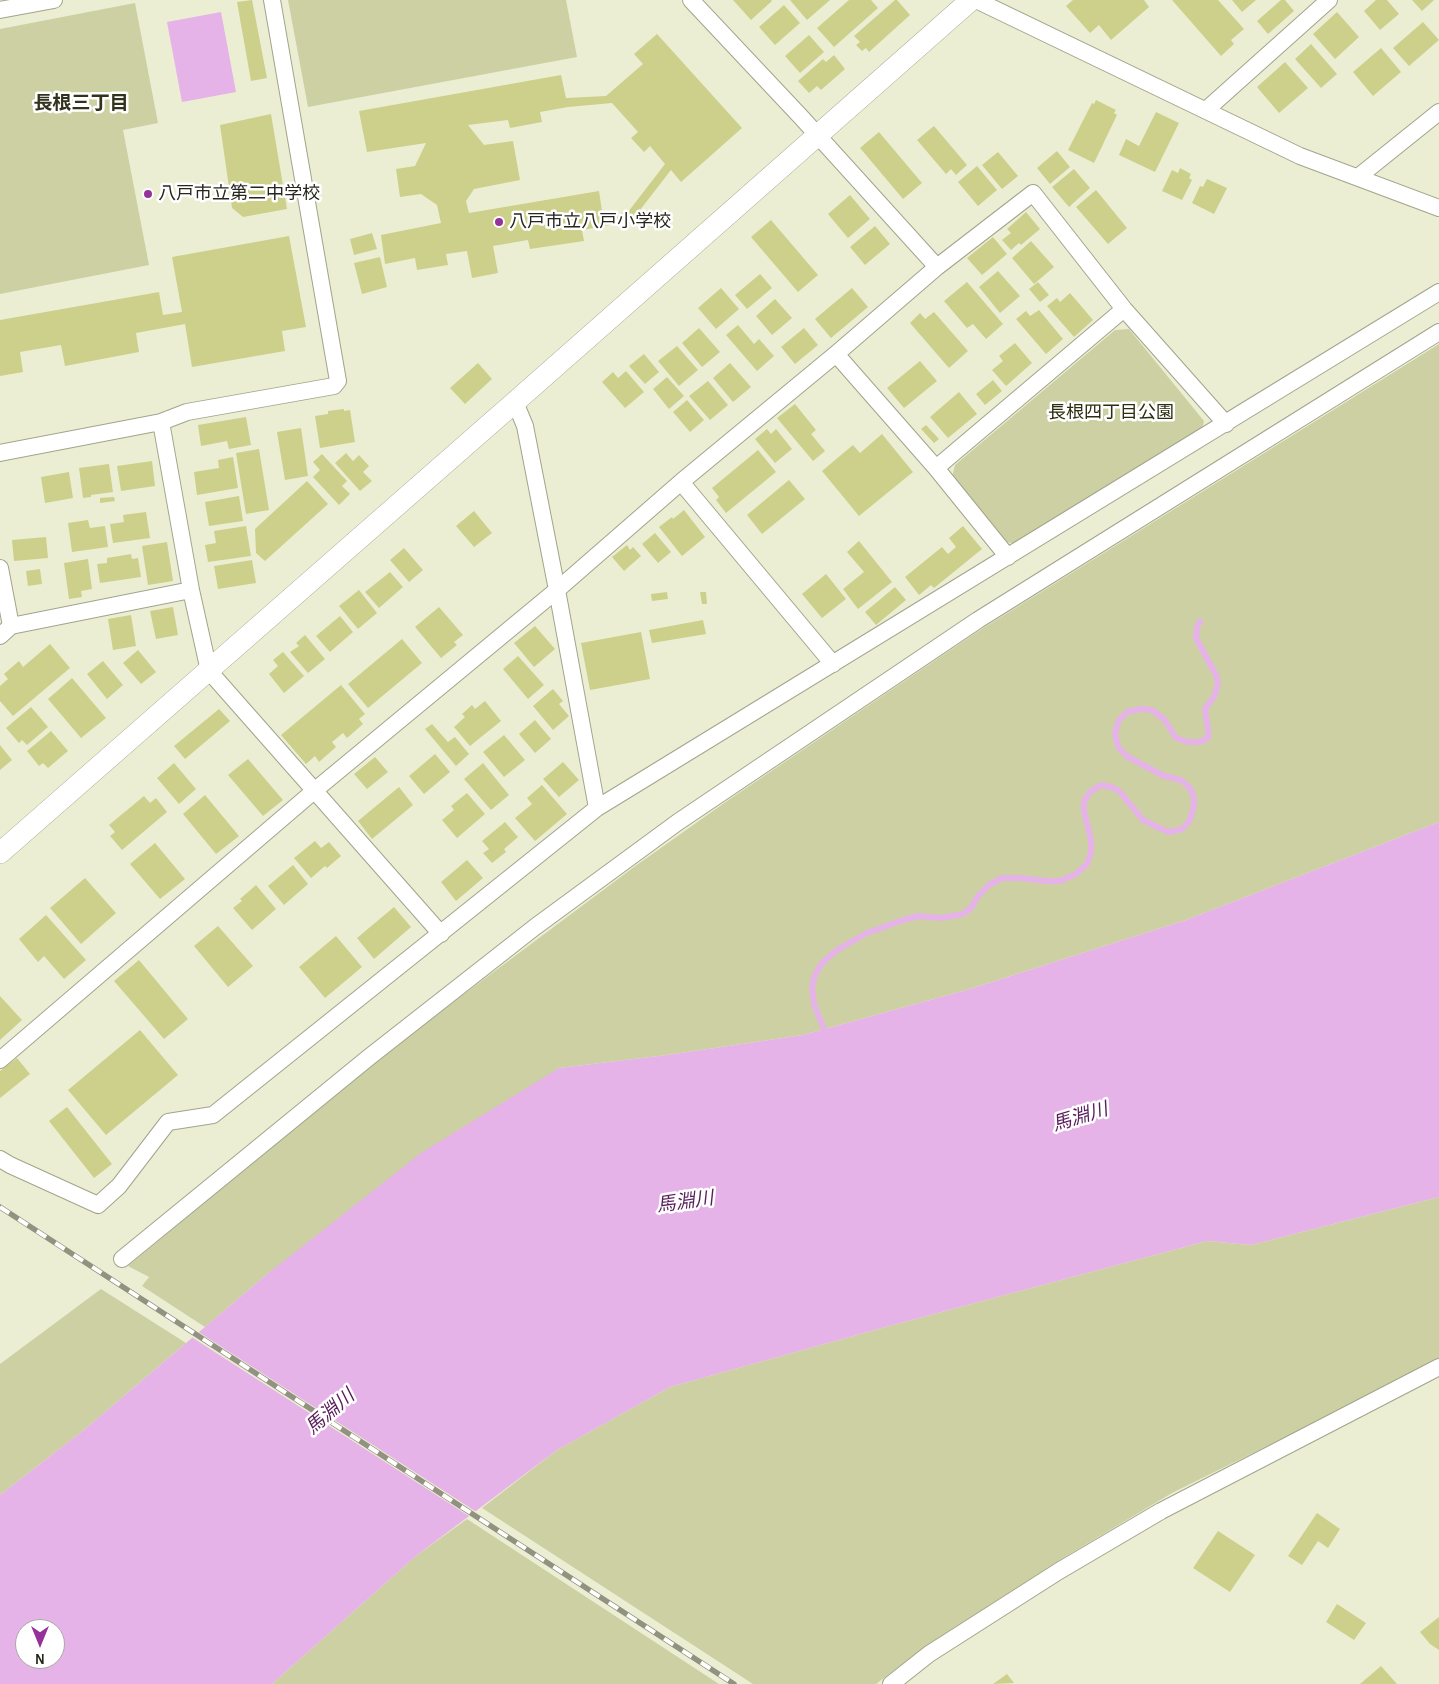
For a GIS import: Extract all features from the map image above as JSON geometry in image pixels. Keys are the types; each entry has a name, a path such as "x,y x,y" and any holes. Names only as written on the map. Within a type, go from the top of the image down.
{"street":[{"path":"0,10 54,0"},
{"path":"0,453 161,422 187,412 334,386 338,381 272,0"},
{"path":"691,0 818,135 937,267"},
{"path":"0,853 971,0"},
{"path":"976,0 1300,156 1439,208"},
{"path":"1206,110 1330,0"},
{"path":"1358,177 1439,112"},
{"path":"0,1060 314,792 557,590 937,267 1033,193 1124,309 1226,424"},
{"path":"0,1159 98,1205 119,1186 168,1122 213,1114 597,808 1439,292"},
{"path":"936,468 1124,309"},
{"path":"122,1259 376,1052 534,927 678,822 978,620 1439,332"},
{"path":"836,354 936,468 1008,557"},
{"path":"515,402 524,426 557,590 597,808"},
{"path":"161,422 191,590 209,671 441,934"},
{"path":"682,482 833,664"},
{"path":"1,577 6,631 191,590"},
{"path":"891,1684 929,1654 1059,1571 1161,1510 1439,1367"}],"green space":[{"path":"288,0 566,0 577,57 308,107"},
{"path":"135,3 158,123 123,130 149,265 0,294 0,29"},
{"name":"長根四丁目公園","path":"1129,329 1204,421 1202,429 1018,544 1005,542 952,477 955,465 1115,330"},
{"path":"1439,344 1439,822 1186,920 970,989 803,1035 667,1055 559,1068 266,1275 205,1327 142,1286 149,1277 128,1266 336,1094 424,1024 634,867 727,801 977,632"},
{"path":"1439,1197 1439,1358 1364,1398 1172,1493 1063,1558 926,1646 876,1684 753,1684 482,1508 557,1450 670,1387 1207,1241 1251,1245"},
{"path":"101,1289 186,1343 85,1429 0,1495 0,1364"},
{"path":"467,1519 719,1684 272,1684 416,1556"}],"water":[{"path":"221,12 236,92 182,102 167,22"},
{"name":"馬淵川","path":"1439,822 1439,1197 1251,1245 1207,1241 670,1387 557,1450 416,1556 272,1684 0,1684 0,1495 85,1429 266,1275 421,1153 559,1068 667,1055 803,1035 970,989 1186,920"}],"pier":[{"path":"197,1331 478,1513 472,1518 190,1336"}],"building":[{"path":"252,0 267,78 251,81 237,2"},
{"path":"733,0 771,0 772,1 751,20"},
{"path":"790,0 830,0 807,20"},
{"path":"849,0 871,0 878,8 834,47 817,28"},
{"path":"895,0 910,15 869,52 866,48 862,51 856,45 860,42 854,36"},
{"path":"1073,0 1144,0 1149,7 1111,40 1099,25 1090,33 1066,6"},
{"path":"1172,0 1218,0 1244,29 1231,40 1234,44 1221,56"},
{"path":"1232,0 1256,0 1242,12"},
{"path":"1281,0 1285,0 1294,11 1268,34 1257,21"},
{"path":"1376,0 1387,0 1399,14 1380,30 1364,11"},
{"path":"1412,0 1434,0 1422,11"},
{"path":"784,5 800,23 775,45 759,27"},
{"path":"1337,12 1359,37 1335,59 1313,34"},
{"path":"1423,22 1439,40 1409,66 1393,48"},
{"path":"657,34 742,128 681,182 671,170 633,219 582,230 584,241 530,249 528,240 493,246 498,273 472,278 467,251 446,254 448,265 417,270 415,258 385,264 381,235 441,223 437,205 421,194 400,197 396,169 415,166 426,143 367,152 359,111 561,75 566,98 606,96 643,64 634,54","holes":["612,103 638,132 631,138 644,152 650,146 665,164 628,212 603,218 599,191 469,213 466,201 474,189 520,180 513,141 484,145 468,125 508,120 510,128 542,122 540,112"]},
{"path":"809,35 824,52 800,73 785,56"},
{"path":"1311,44 1337,74 1321,88 1295,59"},
{"path":"1381,48 1401,72 1373,96 1353,72"},
{"path":"834,55 845,69 821,90 817,86 809,93 798,81 823,59 826,62"},
{"path":"1285,62 1308,88 1279,113 1257,87"},
{"path":"1096,100 1116,110 1114,113 1117,115 1094,163 1068,150 1092,103 1094,104"},
{"path":"1156,112 1179,123 1155,172 1119,155 1126,139 1139,146"},
{"path":"271,114 287,209 243,217 232,208 220,125"},
{"path":"934,126 967,165 956,175 951,169 946,174 917,140"},
{"path":"879,132 922,183 903,199 860,148"},
{"path":"1057,151 1070,167 1050,184 1037,168"},
{"path":"998,152 1018,176 1002,189 982,165"},
{"path":"977,166 997,190 978,206 958,182"},
{"path":"1180,168 1191,174 1189,178 1192,180 1182,200 1162,191 1172,170 1178,173"},
{"path":"1074,169 1090,188 1069,207 1052,187"},
{"path":"1207,179 1227,188 1214,214 1192,203 1200,186 1203,187"},
{"path":"1096,190 1127,228 1108,244 1076,207"},
{"path":"850,195 870,219 848,238 828,214"},
{"path":"1026,212 1040,229 1021,245 1019,243 1011,250 1002,240 1011,233 1007,229"},
{"path":"771,220 818,275 798,292 751,237"},
{"path":"875,226 890,244 865,265 850,247"},
{"path":"372,233 377,249 354,255 350,239"},
{"path":"289,236 306,327 282,331 285,351 192,367 185,324 136,333 139,352 65,366 61,345 20,352 23,372 0,376 0,320 159,292 163,315 182,312 172,257"},
{"path":"993,237 1007,254 982,275 967,258"},
{"path":"1031,241 1054,267 1034,284 1012,258"},
{"path":"380,257 387,287 362,294 354,263"},
{"path":"998,271 1020,296 1000,313 979,287"},
{"path":"760,274 772,288 747,309 735,295"},
{"path":"967,282 1003,324 986,339 973,324 967,328 944,301"},
{"path":"1038,282 1049,295 1040,302 1029,289"},
{"path":"721,288 739,309 716,329 698,308"},
{"path":"852,288 868,307 831,338 815,319"},
{"path":"1070,293 1093,320 1074,337 1047,306 1057,298 1060,302"},
{"path":"775,299 792,318 772,335 756,316"},
{"path":"1039,310 1063,339 1046,354 1016,319 1026,311 1030,316"},
{"path":"934,312 968,351 949,368 910,323 920,313 925,319"},
{"path":"738,325 754,344 759,339 774,356 757,371 726,335"},
{"path":"699,328 720,352 702,367 682,343"},
{"path":"804,328 818,345 795,364 781,347"},
{"path":"1015,343 1032,363 1006,386 992,370 1003,361 999,356"},
{"path":"677,346 698,370 679,386 658,361"},
{"path":"644,354 659,372 645,384 629,366"},
{"path":"920,361 937,381 904,408 887,388"},
{"path":"478,363 492,379 465,404 450,388"},
{"path":"730,363 751,387 733,402 713,378"},
{"path":"626,371 644,392 625,408 602,382 613,372 618,378"},
{"path":"667,377 684,396 669,409 653,389"},
{"path":"993,380 1002,391 985,405 976,394"},
{"path":"708,381 728,405 710,420 689,396"},
{"path":"959,392 977,414 948,438 930,417"},
{"path":"687,400 704,420 690,432 673,412"},
{"path":"795,404 816,430 811,434 825,451 813,461 777,418"},
{"path":"344,409 344,411 350,410 355,442 320,448 315,416 328,414 328,411"},
{"path":"246,417 251,445 229,449 227,441 201,446 198,425"},
{"path":"926,425 939,439 934,443 921,429"},
{"path":"301,428 308,476 285,480 277,432"},
{"path":"767,429 771,434 776,429 792,449 775,463 755,439"},
{"path":"882,434 913,472 859,516 822,471 853,445 860,453"},
{"path":"259,449 269,510 246,514 236,453"},
{"path":"758,450 776,472 726,513 716,500 719,497 712,488"},
{"path":"346,453 353,461 359,455 369,466 363,472 372,481 360,491 335,463"},
{"path":"322,454 347,481 342,486 350,494 339,505 313,477 320,470 313,462"},
{"path":"233,457 238,488 197,495 194,472 219,468 218,460"},
{"path":"152,461 155,486 121,491 117,466"},
{"path":"109,464 113,492 83,498 79,468"},
{"path":"69,472 73,498 45,503 41,477"},
{"path":"789,480 805,499 762,534 747,515"},
{"path":"307,481 328,504 265,561 256,553 255,529"},
{"path":"239,496 243,521 209,526 205,502"},
{"path":"114,497 115,501 100,503 100,498"},
{"path":"684,510 705,537 682,556 659,527"},
{"path":"474,511 492,533 474,547 456,526"},
{"path":"146,512 150,538 113,543 110,524 124,522 123,515"},
{"path":"88,520 90,528 105,526 108,547 72,552 68,523"},
{"path":"246,526 251,556 208,562 205,545 216,543 214,531"},
{"path":"963,526 982,549 934,588 931,585 919,595 905,577 942,547 948,554 956,547 949,538"},
{"path":"655,533 671,552 658,563 642,544"},
{"path":"46,537 48,558 14,561 12,540"},
{"path":"859,541 892,582 858,609 843,589 864,572 847,552"},
{"path":"167,542 173,581 148,585 142,546"},
{"path":"627,545 630,550 633,547 641,556 624,571 612,557"},
{"path":"404,548 423,570 409,582 390,560"},
{"path":"131,554 132,559 138,558 141,577 100,583 97,564 107,563 107,558"},
{"path":"88,559 92,589 81,591 82,597 69,599 64,563"},
{"path":"252,560 256,583 218,589 214,566"},
{"path":"40,569 42,584 28,586 26,571"},
{"path":"390,572 403,587 379,608 365,592"},
{"path":"826,574 846,599 822,618 802,594"},
{"path":"895,587 906,600 876,625 865,612"},
{"path":"359,590 377,613 358,629 339,606"},
{"path":"667,592 668,599 652,601 651,594"},
{"path":"700,592 706,592 707,604 702,604"},
{"path":"173,607 178,635 156,639 150,611"},
{"path":"439,607 463,635 454,642 457,645 441,658 415,627"},
{"path":"131,615 136,646 113,650 108,619"},
{"path":"340,616 353,632 330,652 316,636"},
{"path":"703,620 706,634 652,643 649,630"},
{"path":"535,626 555,649 534,667 514,643"},
{"path":"641,632 650,679 590,690 581,643"},
{"path":"305,635 325,659 308,673 290,652 299,646 296,643"},
{"path":"402,639 422,663 368,708 348,684"},
{"path":"50,644 70,668 13,716 0,701 0,686 8,679 4,674 19,661 23,667"},
{"path":"138,650 156,672 141,684 123,663"},
{"path":"283,652 304,676 284,693 269,674 278,666 273,660"},
{"path":"518,656 544,685 528,699 503,669"},
{"path":"103,661 123,685 107,699 87,674"},
{"path":"72,678 106,718 81,738 48,699"},
{"path":"341,685 365,714 359,719 363,724 347,738 343,733 332,742 336,747 319,762 315,756 306,764 281,735"},
{"path":"553,689 563,701 559,704 569,716 553,730 533,706"},
{"path":"485,701 501,721 470,746 454,727 465,717 462,714 472,705 475,709"},
{"path":"31,707 48,727 27,745 22,740 19,743 6,728"},
{"path":"219,709 230,721 185,759 174,746"},
{"path":"535,720 551,739 535,753 519,734"},
{"path":"432,724 448,742 455,737 469,754 456,766 425,729"},
{"path":"51,731 68,751 48,768 43,763 39,766 27,751"},
{"path":"504,735 525,760 504,777 483,752"},
{"path":"0,745 12,760 0,770"},
{"path":"435,754 450,772 424,794 409,776"},
{"path":"375,757 388,772 367,789 354,774"},
{"path":"248,759 283,800 263,816 228,775"},
{"path":"563,762 579,780 559,797 543,779"},
{"path":"174,763 196,789 179,804 157,778"},
{"path":"483,763 509,795 491,810 464,779"},
{"path":"542,785 567,814 535,841 515,818 532,804 527,798"},
{"path":"399,787 413,805 372,839 358,821"},
{"path":"467,793 485,814 457,838 442,820 454,810 451,806"},
{"path":"205,795 239,836 216,854 183,814"},
{"path":"144,796 150,803 156,798 167,812 122,850 110,836 115,832 109,825"},
{"path":"505,822 518,837 504,849 506,852 492,863 483,853 489,849 482,841"},
{"path":"315,841 321,848 329,842 341,856 311,878 294,858"},
{"path":"155,843 185,879 160,899 130,864"},
{"path":"467,860 483,878 456,901 441,882"},
{"path":"293,865 308,884 284,905 268,886"},
{"path":"85,878 116,913 81,944 50,908"},
{"path":"256,885 276,909 252,930 233,908"},
{"path":"394,907 411,927 374,959 357,938"},
{"path":"46,915 86,960 64,979 44,956 38,962 19,939"},
{"path":"218,926 253,966 228,987 194,946"},
{"path":"336,936 362,967 325,998 299,967"},
{"path":"139,960 188,1019 164,1039 114,981"},
{"path":"0,996 22,1020 0,1040"},
{"path":"140,1030 178,1075 106,1135 68,1090"},
{"path":"17,1058 30,1074 0,1098 0,1071"},
{"path":"67,1107 112,1164 94,1178 49,1121"},
{"path":"1317,1513 1340,1529 1328,1548 1318,1541 1302,1565 1288,1556"},
{"path":"1218,1531 1255,1555 1230,1592 1193,1568"},
{"path":"1337,1604 1366,1623 1354,1640 1326,1622"},
{"path":"1439,1617 1439,1650 1430,1644 1420,1632"},
{"path":"1381,1666 1397,1684 1360,1684"},
{"path":"1007,1674 1014,1683 993,1684"}],"waterway":[{"path":"824,1029 814,1004 812,986 815,975 822,963 837,950 867,933 903,920 918,916 941,918 963,914 971,908 978,896 989,885 1002,878 1060,881 1076,874 1087,864 1091,852 1091,840 1084,811 1084,801 1090,792 1101,785 1112,787 1120,792 1143,820 1169,832 1182,829 1189,822 1194,806 1194,798 1190,788 1181,780 1164,776 1128,757 1118,747 1115,733 1119,720 1127,712 1141,709 1152,710 1164,719 1176,738 1188,742 1200,742 1208,738 1205,709 1215,695 1218,683 1216,675 1196,638 1200,621"}],"railway":[{"path":"0,1207 734,1684"}],"place":[{"name":"八戸市立第二中学校","path":"148,194"},
{"name":"八戸市立八戸小学校","path":"499,222"}],"district":[{"name":"長根三丁目","path":"81,103"}]}
